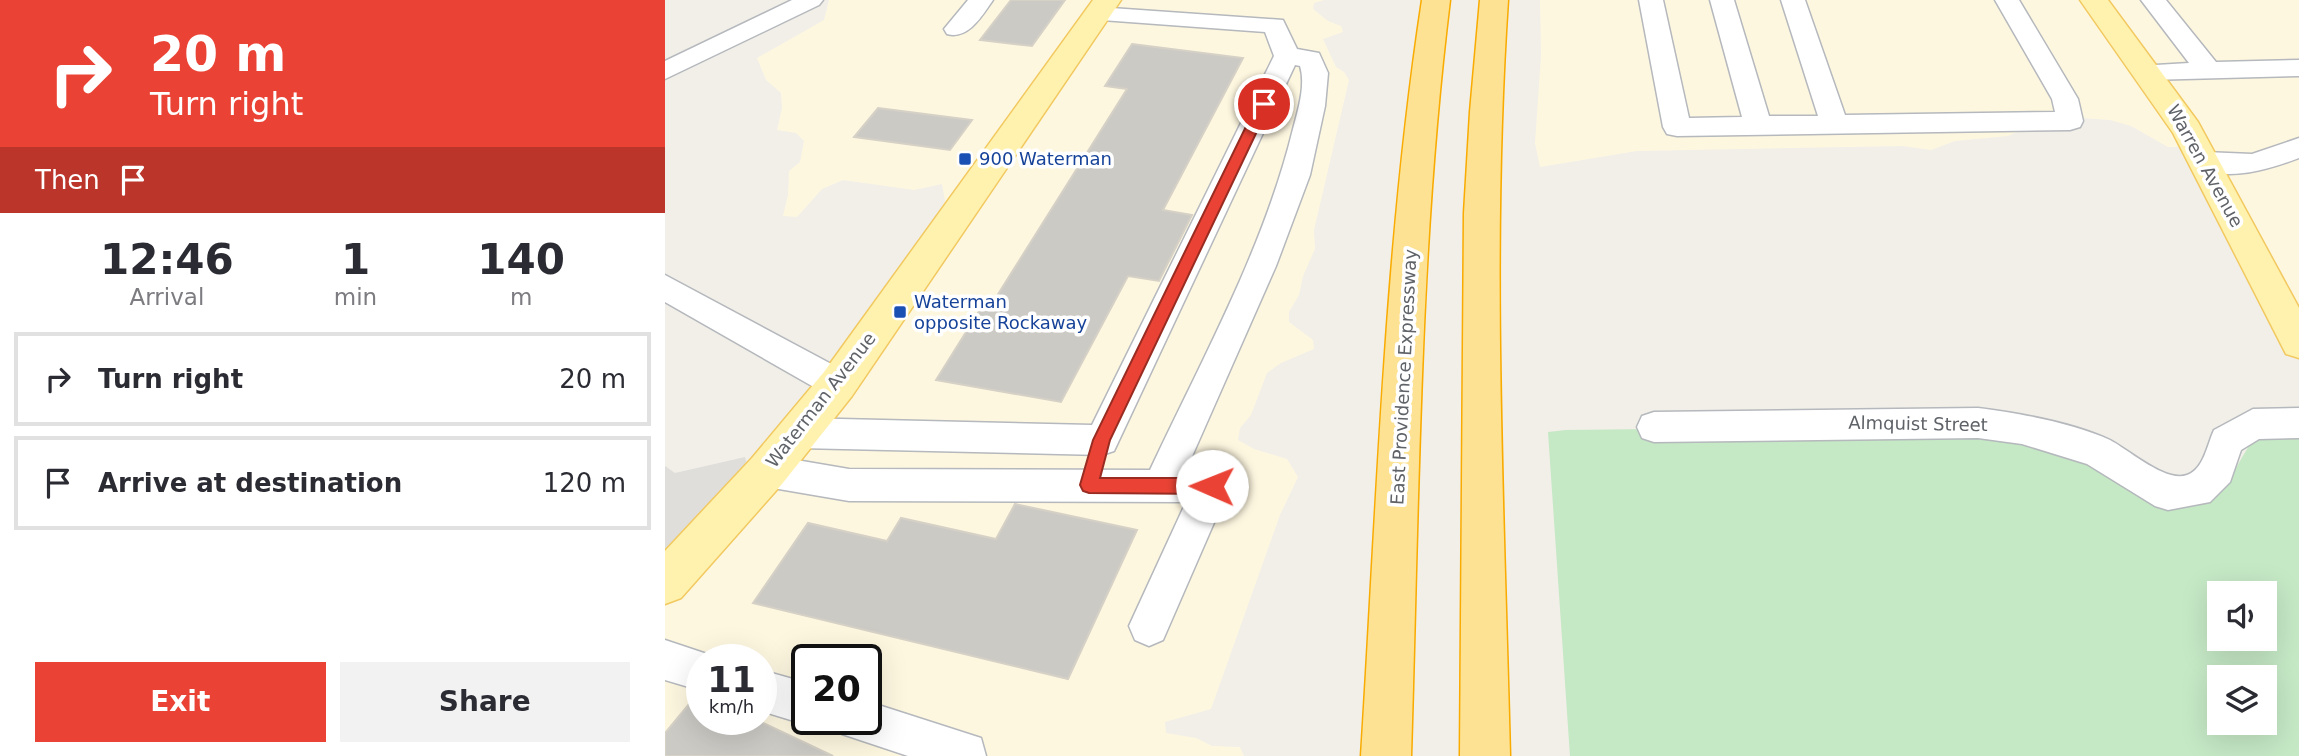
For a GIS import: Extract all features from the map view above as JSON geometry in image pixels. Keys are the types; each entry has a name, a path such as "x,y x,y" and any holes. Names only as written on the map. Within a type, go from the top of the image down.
{"highway":[{"name":"East Providence Expressway","path":"1386,756 1412,209 1436,0"},
{"path":"1485,756 1481,213 1485,112 1494,0"}],"main road":[{"name":"Warren Avenue","path":"2094,0 2148,72 2205,162 2299,343"},
{"name":"Waterman Avenue","path":"665,583 767,471 838,384 1102,7"}],"street":[{"path":"665,71 811,0"},
{"path":"956,29 981,0"},
{"path":"1651,0 1677,127 2070,121 2065,99 2007,0"},
{"path":"1722,0 1758,126"},
{"path":"1793,0 1835,125"},
{"path":"2153,0 2209,71"},
{"path":"1089,485 1102,440 1287,56 1274,25 1102,7"},
{"path":"1161,485 1250,291 1296,175 1312,106 1315,73 1310,59 1287,56"},
{"path":"2148,72 2299,68"},
{"path":"2205,162 2253,164 2299,148"},
{"path":"665,286 838,384"},
{"name":"Almquist Street","path":"1654,427 1978,423 2022,429 2097,452 2168,494 2197,490 2217,471 2226,441 2253,424 2299,423"},
{"path":"799,433 1102,440"},
{"path":"767,471 849,485 1212,486 1149,626"},
{"path":"882,727 966,753 964,756"}],"shaded area":[{"path":"829,0 1324,0 1314,3 1313,9 1328,21 1341,26 1343,32 1323,39 1336,67 1344,72 1349,80 1314,230 1315,249 1303,276 1299,295 1289,312 1289,322 1313,340 1314,349 1281,363 1267,373 1251,415 1240,428 1238,440 1254,449 1287,459 1298,477 1280,515 1211,709 1165,722 1166,733 1196,738 1212,746 1240,747 1244,756 665,756 665,583 742,499 931,227 945,201 942,184 914,190 843,180 822,189 797,217 783,216 788,195 789,171 800,162 804,141 796,133 777,130 782,108 781,93 766,80 757,58 824,20"},
{"path":"1540,0 2299,0 2299,330 2192,147 2168,147 2131,126 2110,120 2053,116 2008,136 1955,141 1931,150 1903,146 1637,151 1540,167 1535,143 1541,56"},
{"path":"745,457 749,472 665,583 665,466 675,473"}],"green space":[{"path":"2299,420 2299,756 1570,756 1548,432 1974,425 2120,468 2227,483 2253,439"}],"building":[{"path":"1011,0 1065,0 1032,46 980,40"},
{"path":"1132,44 1243,58 1163,210 1192,215 1159,281 1128,276 1061,402 936,380 988,297 995,299 1127,89 1105,86"},
{"path":"878,108 972,120 950,150 854,137"},
{"path":"1015,504 1137,530 1068,679 753,603 808,523 887,541 901,518 996,539"},
{"path":"686,708 686,735 777,735 777,729 833,756 665,756 665,733"}],"place":[{"name":"900 Waterman","path":"965,159"},
{"name":"Waterman opposite Rockaway","path":"900,312"}],"route":[{"path":"1212,486 1089,485 1102,440 1264,104"}]}
